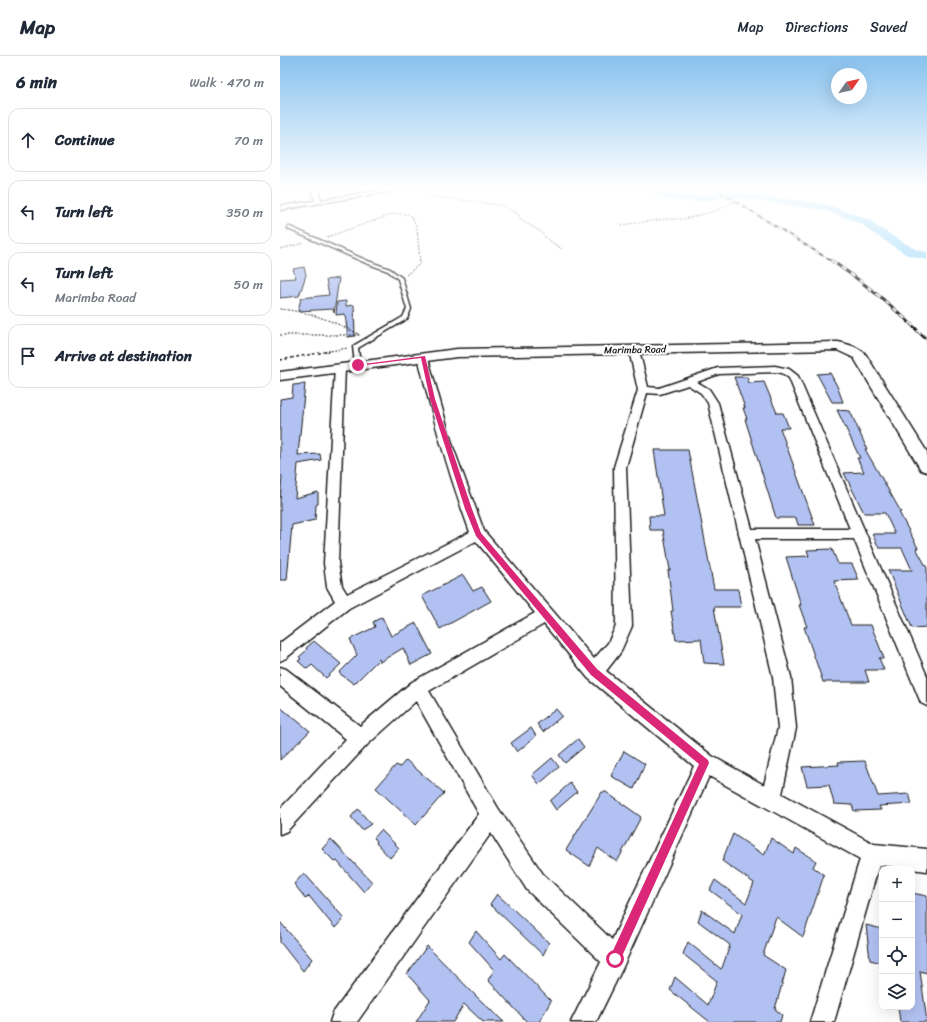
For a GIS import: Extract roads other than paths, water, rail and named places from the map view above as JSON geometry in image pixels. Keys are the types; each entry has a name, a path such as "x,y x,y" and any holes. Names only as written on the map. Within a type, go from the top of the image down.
{"street":[{"name":"Marimba Road","path":"280,376 457,353 838,346 859,355 927,466"},
{"path":"594,672 614,648 624,626 620,467 642,390 634,350"},
{"path":"423,357 433,399 468,509 478,534 594,672 705,763 872,854 927,860"},
{"path":"340,367 331,563 335,587 344,602"},
{"path":"642,390 660,391 718,371 774,369 786,371 793,376 927,697"},
{"path":"689,381 704,391 714,403 748,534 782,677 787,728 771,799"},
{"path":"280,653 344,602 478,534"},
{"path":"748,534 858,534"},
{"path":"280,824 360,738 418,688 546,614"},
{"path":"280,675 360,738"},
{"path":"418,688 491,815 535,882 615,959"},
{"path":"583,1022 615,959 705,763"},
{"path":"342,1022 491,815"},
{"path":"822,1022 872,854"}],"lane":[{"path":"302,234 389,270 400,278 409,309 405,318 355,347 358,365"}],"waterway":[{"path":"882,234 911,252 927,256"}],"railway":[{"path":"788,234 833,262"},
{"path":"832,261 881,298 905,318 927,340"}]}
